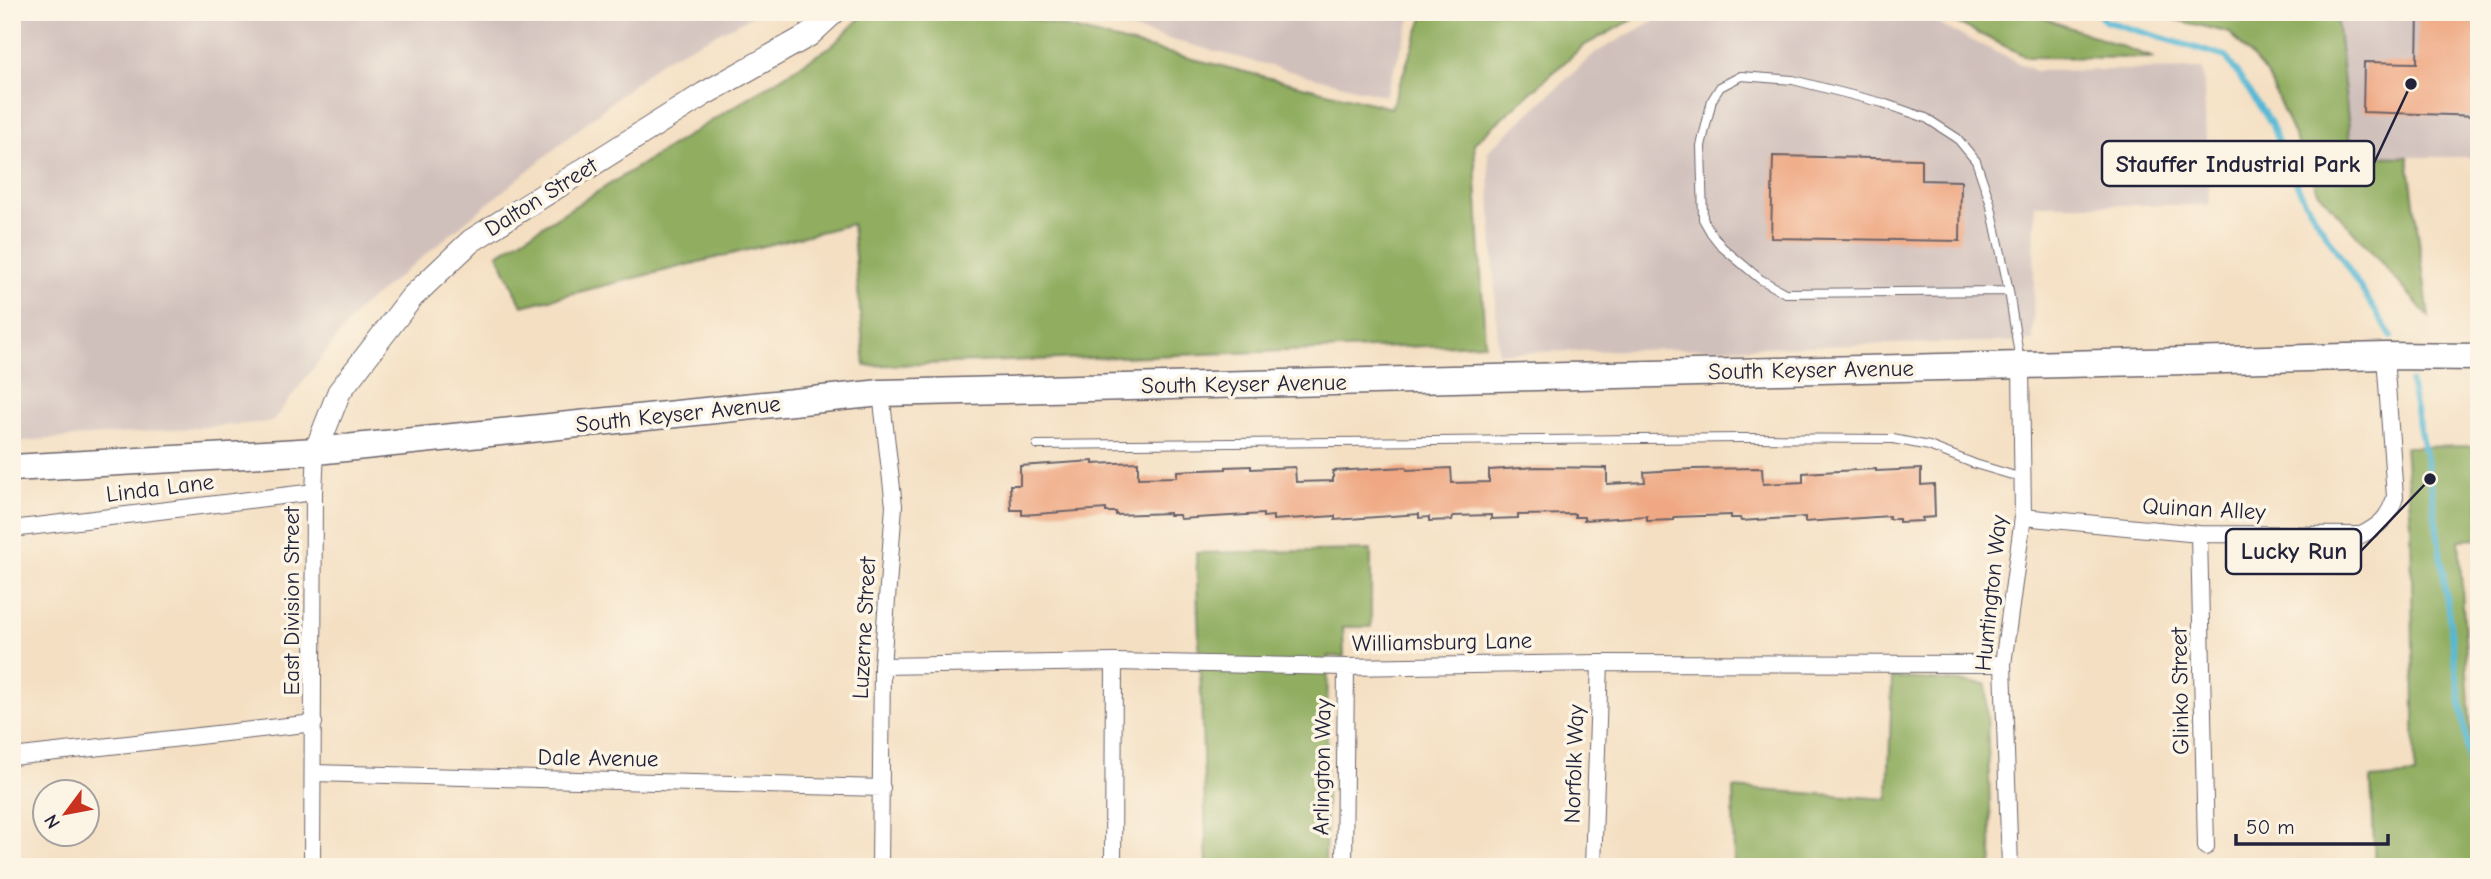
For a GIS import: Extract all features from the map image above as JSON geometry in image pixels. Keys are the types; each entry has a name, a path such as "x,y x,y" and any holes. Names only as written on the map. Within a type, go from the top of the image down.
{"main road":[{"name":"South Keyser Avenue","path":"12,468 316,452 881,393 2385,356 2479,357"}],"street":[{"name":"Dalton Street","path":"316,452 339,392 412,297 471,241 704,94 809,35 834,12"},
{"name":"Quinan Alley","path":"2023,517 2199,534 2361,536 2381,525 2392,510 2395,497 2385,356"},
{"name":"Huntington Way","path":"2010,867 2003,664 2023,517 2021,365"},
{"name":"Luzerne Street","path":"880,867 882,666 894,506 881,393"},
{"name":"East Division Street","path":"312,867 316,452"},
{"name":"Linda Lane","path":"12,529 314,492"},
{"name":"Glinko Street","path":"2199,534 2206,847"},
{"name":"Williamsburg Lane","path":"882,666 1114,662 1346,667 1600,663 2003,664"},
{"path":"1113,867 1114,662"},
{"name":"Norfolk Way","path":"1594,867 1600,663"},
{"name":"Arlington Way","path":"1344,867 1346,667"},
{"path":"12,757 314,723"},
{"name":"Dale Avenue","path":"313,773 882,788"}],"lane":[{"path":"2009,291 1785,293 1760,279 1722,247 1703,219 1701,146 1712,100 1720,87 1741,76 1793,80 1883,103 1926,118 1957,138 1976,161 1990,202 2009,291 2021,365"},
{"path":"1037,445 1893,439 1929,446 2022,478"}],"shaded area":[{"path":"12,12 761,12 663,60 359,309 272,422 12,442"},
{"path":"1066,12 1413,12 1385,96"},
{"path":"1669,12 1913,12 2035,71 2203,69 2209,205 2035,205 2033,341 1498,353 1488,151 1595,53"},
{"path":"2336,12 2479,12 2479,157 2352,157"}],"green space":[{"path":"866,12 1004,12 1391,108 1425,12 1647,12 1583,46 1474,143 1485,344 865,366 852,224 522,306 498,254 833,45"},
{"path":"1935,12 2027,12 2154,58 2027,57"},
{"path":"2144,12 2336,12 2352,156 2408,157 2429,317 2318,191 2267,74 2230,33"},
{"path":"2479,446 2479,539 2459,540 2479,867 2375,867 2371,779 2415,775 2411,523 2405,447"},
{"path":"1371,550 1371,627 1343,627 1344,657 1328,656 1325,867 1207,867 1196,553"},
{"path":"1892,677 1986,684 1992,867 1734,867 1733,788 1888,799"}],"building":[{"path":"2418,12 2479,12 2479,116 2363,112 2364,62 2417,63"},
{"path":"1773,156 1921,159 1921,180 1961,181 1960,241 1771,238"},
{"path":"1093,461 1093,464 1138,462 1138,478 1177,477 1177,471 1226,467 1295,467 1296,482 1333,481 1333,471 1406,467 1407,470 1451,468 1452,483 1489,482 1489,470 1537,467 1607,468 1607,484 1645,482 1644,472 1693,469 1762,468 1763,484 1803,482 1803,473 1921,469 1921,485 1934,484 1935,517 1922,518 1923,521 1899,522 1899,519 1889,519 1889,516 1805,522 1805,517 1741,521 1740,518 1731,518 1731,515 1647,521 1647,516 1584,520 1584,517 1575,517 1575,514 1518,515 1518,518 1491,519 1491,515 1453,516 1452,520 1429,521 1429,517 1419,518 1419,514 1335,520 1335,516 1273,520 1273,516 1263,517 1263,514 1180,519 1179,515 1169,513 1116,515 1116,512 1106,512 1106,509 1022,515 1022,510 1011,510 1010,485 1020,485 1020,466"}],"waterway":[{"path":"2096,12 2105,21 2226,57 2271,123 2283,156 2305,201 2392,337"},
{"path":"2410,382 2430,479 2479,836"}],"place":[{"name":"Stauffer Industrial Park","path":"2411,84"},
{"name":"Lucky Run","path":"2430,479"}]}
